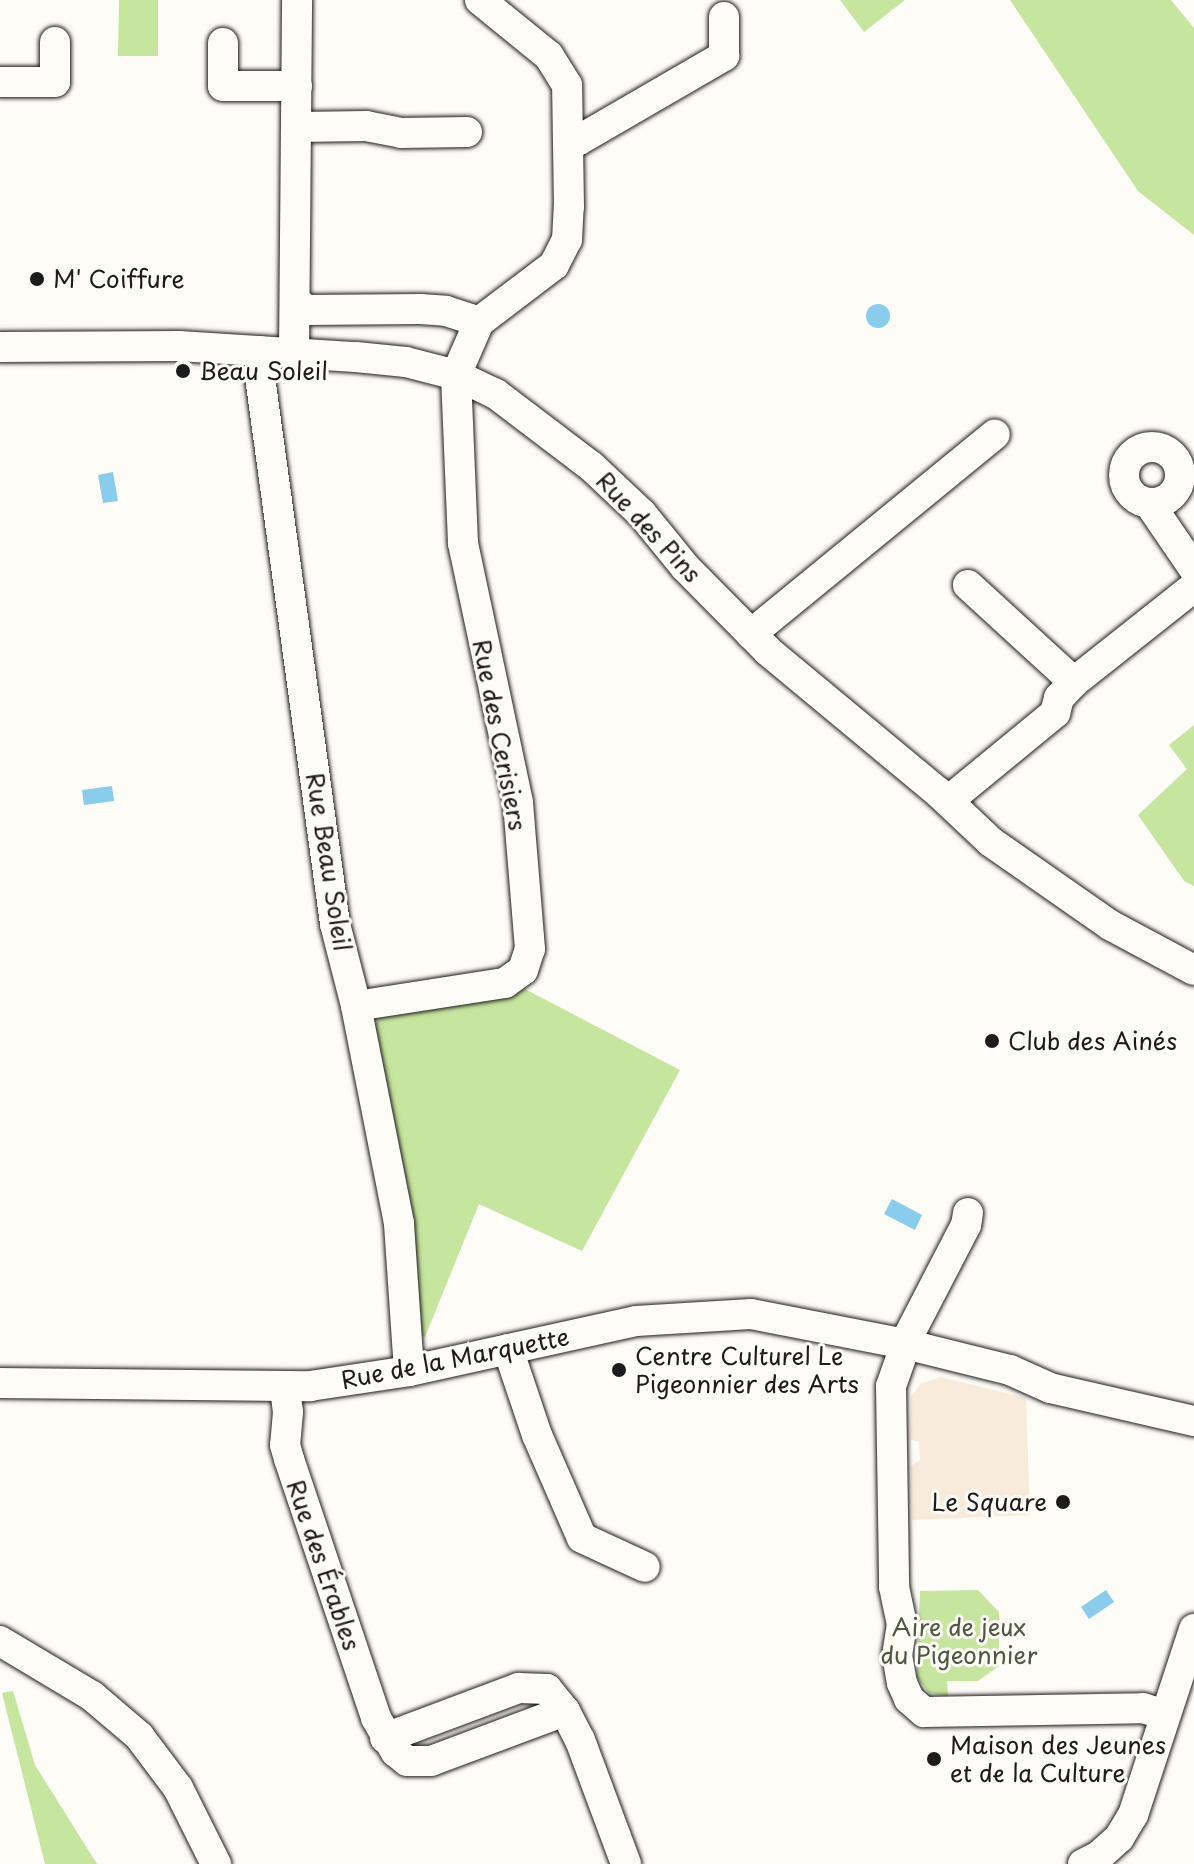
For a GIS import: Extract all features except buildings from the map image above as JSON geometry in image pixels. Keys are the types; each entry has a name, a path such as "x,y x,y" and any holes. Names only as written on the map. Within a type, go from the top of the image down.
{"street":[{"path":"294,353 297,0"},
{"path":"456,375 479,322 554,265 567,240 567,85 549,56 480,0"},
{"path":"568,141 579,140 724,56 724,17"},
{"path":"0,82 55,82 55,42"},
{"path":"223,43 223,86 297,86"},
{"path":"297,127 366,126 401,133 467,132"},
{"path":"296,301 306,310 420,309 446,311 479,322"},
{"name":"Rue des Pins","path":"0,347 158,345 406,362 456,375 496,394 591,466 642,514 685,567 751,634 948,801 991,842 1110,925 1194,970"},
{"name":"Rue Beau Soleil","path":"260,351 260,377 335,924 356,1006 399,1224 409,1371"},
{"name":"Rue des Cerisiers","path":"356,1006 505,983 523,970 530,949 518,802 463,543 456,375"},
{"path":"751,634 995,434"},
{"path":"1149,503 1194,569"},
{"path":"968,585 1074,682"},
{"path":"948,801 1055,713 1059,698 1074,682 1194,587"},
{"path":"968,1213 966,1225 905,1344 891,1386 894,1587 902,1624 897,1655 902,1683 909,1699 924,1712 1143,1708 1165,1715"},
{"name":"Rue de la Marquette","path":"0,1383 285,1388 409,1371 636,1321 712,1314 780,1317 905,1344 1010,1370 1050,1388 1194,1421"},
{"path":"508,1349 537,1435 582,1538 645,1567"},
{"name":"Rue des Érables","path":"285,1388 288,1412 285,1445 385,1738 407,1761 431,1761 565,1711 620,1862"},
{"path":"1083,1864 1099,1856 1119,1838 1133,1815 1194,1629"},
{"path":"0,1641 92,1696 139,1736 178,1788 216,1864"}],"shaded area":[{"path":"941,1377 1026,1398 1030,1515 912,1520 911,1466 920,1460 919,1442 910,1439 911,1397 920,1384"}],"green space":[{"path":"119,0 158,0 158,56 118,56"},
{"path":"840,0 905,0 864,32"},
{"path":"1010,0 1171,0 1194,28 1194,235 1138,191"},
{"path":"1194,725 1194,886 1184,881 1138,815 1187,769 1169,745"},
{"path":"523,988 680,1070 582,1251 479,1204 425,1337 417,1334 372,1030 381,1015"},
{"name":"Aire de jeux du Pigeonnier","path":"978,1590 999,1612 999,1666 978,1681 947,1681 948,1696 929,1693 917,1678 920,1591"},
{"path":"13,1691 35,1765 97,1864 45,1864 2,1693"}],"water":[{"path":"878,304 889,311 890,316 883,327 878,328 867,321 866,316 873,305"},
{"path":"113,472 118,501 103,503 98,475"},
{"path":"112,786 114,801 84,805 82,790"},
{"path":"892,1199 922,1215 915,1230 884,1214"},
{"path":"1106,1590 1114,1602 1089,1619 1081,1607"}],"place":[{"name":"M' Coiffure","path":"37,279"},
{"name":"Beau Soleil","path":"183,371"},
{"name":"Club des Ainés","path":"992,1041"},
{"name":"Centre Culturel Le Pigeonnier des Arts","path":"619,1370"},
{"name":"Le Square","path":"1063,1502"},
{"name":"Maison des Jeunes et de la Culture","path":"934,1759"}]}
